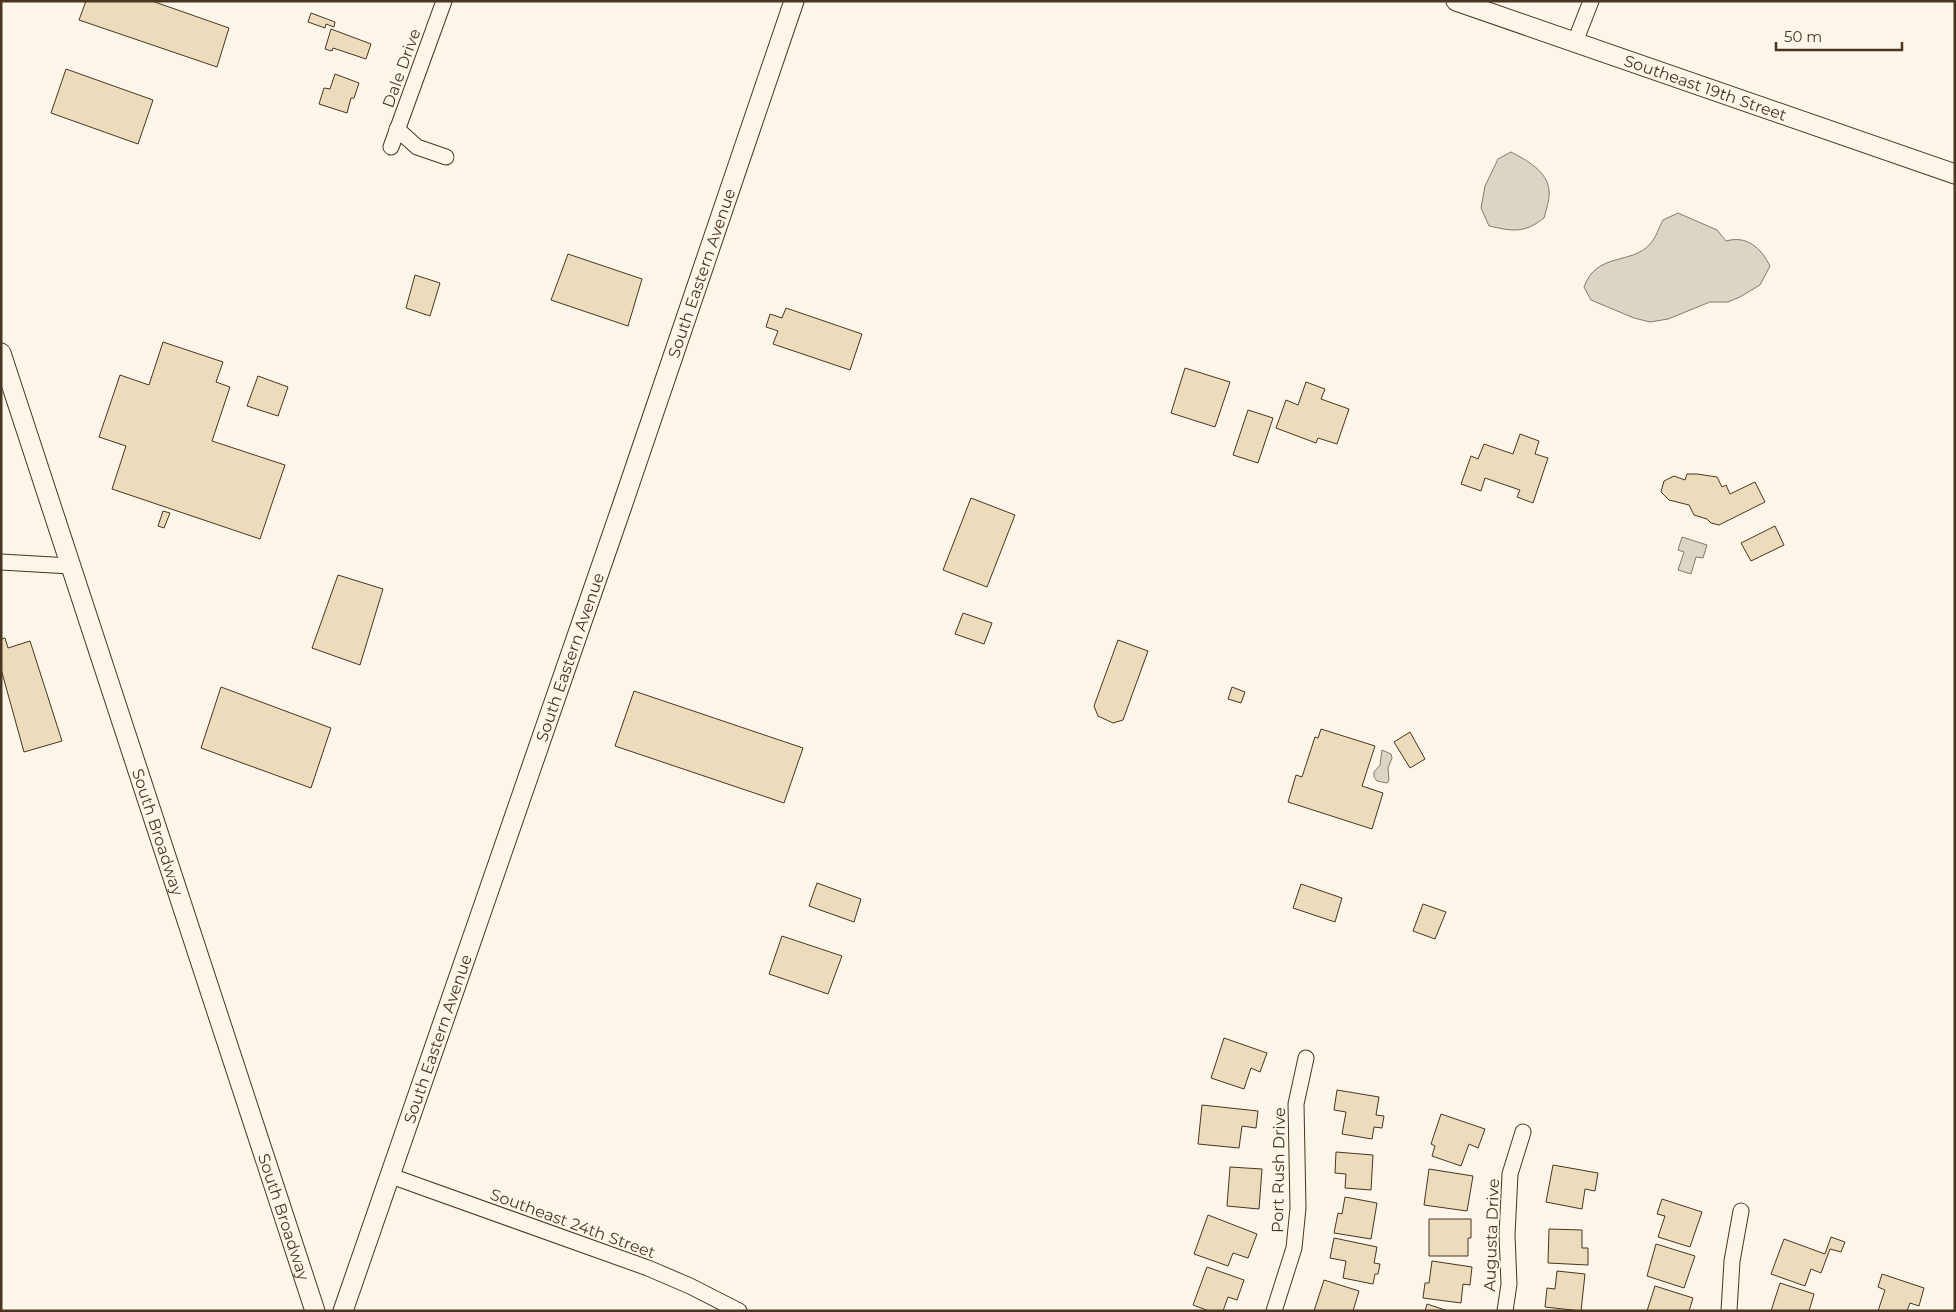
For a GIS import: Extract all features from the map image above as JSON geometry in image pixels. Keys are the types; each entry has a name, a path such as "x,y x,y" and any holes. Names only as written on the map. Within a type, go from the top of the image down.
{"street":[{"name":"Dale Drive","path":"390,147 444,1"},
{"name":"South Eastern Avenue","path":"343,1311 656,409 794,1"},
{"name":"Southeast 19th Street","path":"1456,1 1955,174"},
{"path":"1575,42 1591,1"},
{"path":"397,129 417,147 446,157"},
{"name":"South Broadway","path":"1,353 315,1311"},
{"path":"1,562 70,566"},
{"name":"Port Rush Drive","path":"1274,1311 1294,1248 1298,1208 1296,1104 1306,1058"},
{"name":"Augusta Drive","path":"1505,1311 1509,1284 1507,1235 1510,1174 1523,1132"},
{"name":"Southeast 24th Street","path":"391,1176 648,1268 690,1286 739,1311"},
{"path":"1729,1311 1732,1261 1741,1211"}],"shaded area":[{"path":"1511,152 1540,172 1548,184 1549,191 1544,218 1530,227 1518,230 1489,226 1481,208 1485,186 1498,159"},
{"path":"1678,213 1717,230 1726,241 1740,240 1752,244 1758,249 1770,266 1760,285 1728,302 1710,302 1668,319 1650,322 1634,318 1591,300 1584,287 1597,268 1634,255 1642,250 1652,242 1663,220"},
{"path":"1682,537 1707,545 1703,558 1696,557 1691,574 1678,570 1684,552 1678,550"},
{"path":"1382,750 1391,754 1392,758 1388,768 1389,780 1387,783 1377,781 1374,777 1374,772 1380,765"}],"building":[{"path":"86,1 152,1 229,28 217,67 79,20"},
{"path":"311,13 335,22 334,27 326,24 325,28 308,22"},
{"path":"331,29 371,44 366,59 333,48 332,51 325,49"},
{"path":"66,69 153,100 138,144 51,113"},
{"path":"335,74 359,83 354,98 351,98 347,113 319,104 324,88 330,89"},
{"path":"568,254 642,279 628,326 551,300"},
{"path":"415,275 440,283 430,316 406,308"},
{"path":"786,308 862,334 850,370 773,344 778,331 766,327 770,314 782,318"},
{"path":"163,342 223,362 216,382 230,387 212,441 285,465 260,539 112,489 126,446 99,437 120,375 149,385"},
{"path":"1185,368 1230,382 1215,427 1171,413"},
{"path":"258,376 288,387 278,416 247,406"},
{"path":"1306,382 1325,389 1321,399 1349,409 1337,444 1318,438 1316,443 1276,428 1286,400 1298,405"},
{"path":"1248,410 1273,418 1258,463 1233,455"},
{"path":"1520,434 1539,441 1535,454 1548,458 1533,503 1517,497 1520,490 1485,478 1481,491 1461,484 1471,456 1478,459 1484,444 1513,454"},
{"path":"1687,474 1717,477 1722,487 1726,485 1730,494 1755,482 1765,502 1719,525 1711,523 1707,519 1694,515 1689,505 1669,500 1661,492 1664,481 1674,476 1685,480"},
{"path":"971,498 1015,515 987,587 943,570"},
{"path":"163,511 170,513 164,528 158,526"},
{"path":"1775,526 1784,545 1751,561 1741,543"},
{"path":"338,575 383,589 360,665 312,648"},
{"path":"963,613 992,623 984,644 955,634"},
{"path":"5,638 8,648 30,641 62,741 24,752 1,669 1,639"},
{"path":"1118,640 1148,651 1123,720 1113,723 1098,716 1094,706"},
{"path":"221,687 331,728 311,788 201,748"},
{"path":"1232,687 1245,692 1241,703 1228,699"},
{"path":"634,691 803,748 784,803 615,746"},
{"path":"1321,729 1375,746 1362,786 1383,793 1372,829 1288,802 1296,775 1302,777 1315,737 1318,738"},
{"path":"1410,732 1425,759 1410,768 1394,742"},
{"path":"817,883 861,899 854,922 809,906"},
{"path":"1301,884 1342,898 1335,922 1293,908"},
{"path":"1423,904 1446,912 1435,939 1413,931"},
{"path":"782,936 842,956 828,994 769,974"},
{"path":"1224,1038 1267,1053 1260,1072 1251,1068 1244,1089 1211,1078"},
{"path":"1337,1090 1379,1097 1376,1115 1384,1116 1382,1128 1374,1127 1372,1139 1342,1134 1346,1112 1334,1110"},
{"path":"1202,1105 1258,1111 1256,1128 1242,1126 1239,1148 1198,1144"},
{"path":"1441,1114 1485,1129 1478,1148 1469,1144 1461,1166 1432,1156 1435,1146 1431,1144"},
{"path":"1336,1152 1373,1155 1371,1190 1345,1188 1346,1174 1335,1173"},
{"path":"1553,1165 1598,1173 1595,1191 1585,1189 1582,1209 1546,1202"},
{"path":"1230,1167 1262,1169 1259,1209 1227,1206"},
{"path":"1429,1169 1473,1176 1467,1211 1424,1205"},
{"path":"1345,1197 1377,1203 1371,1239 1334,1233 1338,1213 1342,1214"},
{"path":"1662,1199 1702,1212 1690,1247 1658,1237 1665,1216 1657,1214"},
{"path":"1208,1215 1257,1234 1248,1258 1233,1253 1228,1266 1194,1254"},
{"path":"1429,1219 1471,1219 1471,1238 1468,1238 1468,1256 1429,1256"},
{"path":"1549,1229 1582,1230 1582,1248 1588,1248 1588,1265 1548,1263"},
{"path":"1831,1237 1845,1242 1841,1252 1830,1249 1821,1273 1811,1269 1805,1286 1771,1274 1784,1239 1825,1254"},
{"path":"1334,1238 1377,1247 1374,1263 1380,1264 1373,1284 1343,1278 1346,1261 1330,1258"},
{"path":"1656,1244 1695,1256 1684,1288 1647,1276"},
{"path":"1432,1261 1472,1267 1470,1285 1463,1284 1461,1303 1423,1298 1425,1283 1429,1283"},
{"path":"1207,1267 1244,1280 1237,1300 1228,1297 1223,1311 1209,1311 1193,1305"},
{"path":"1557,1271 1585,1274 1581,1311 1545,1307 1547,1288 1555,1289"},
{"path":"1882,1274 1924,1288 1919,1306 1910,1303 1907,1311 1878,1311 1885,1290 1878,1287"},
{"path":"1324,1280 1359,1291 1353,1311 1314,1311"},
{"path":"1780,1283 1814,1294 1809,1311 1771,1311"},
{"path":"1655,1286 1693,1298 1689,1311 1647,1311"},
{"path":"1427,1304 1448,1311 1425,1311"}]}
